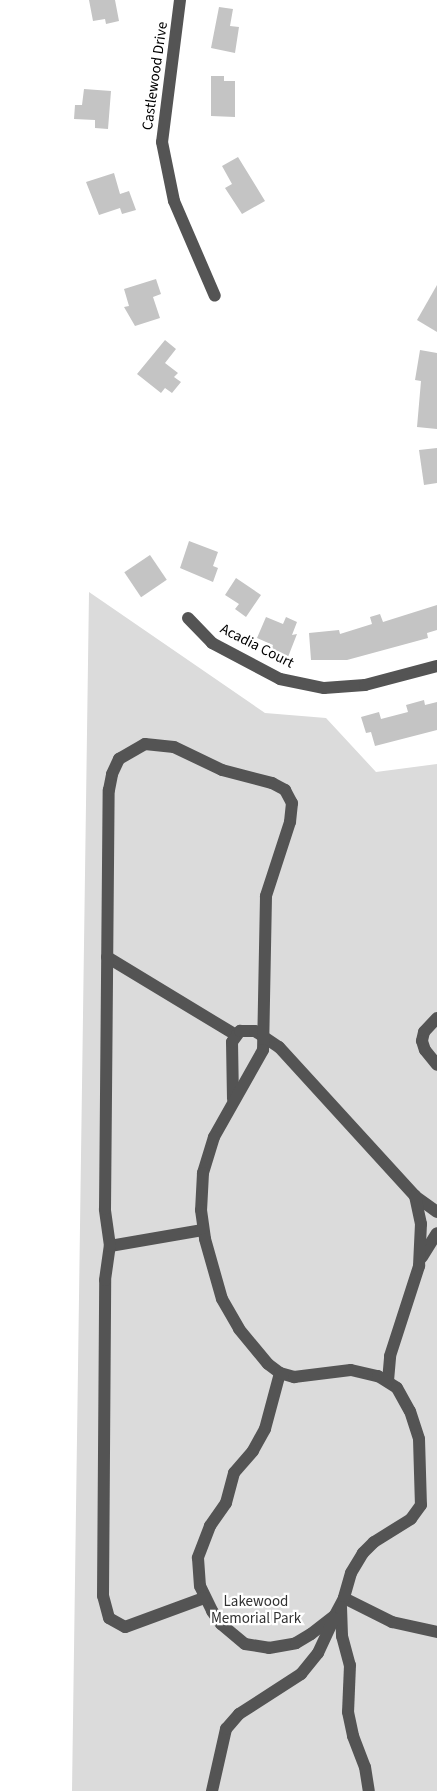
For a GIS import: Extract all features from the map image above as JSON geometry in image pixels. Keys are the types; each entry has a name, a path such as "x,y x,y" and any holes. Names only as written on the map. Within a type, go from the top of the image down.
{"street":[{"name":"Castlewood Drive","path":"180,0 162,142 174,201 215,296"},
{"name":"Acadia Court","path":"188,618 212,643 280,679 324,688 365,685 437,666"},
{"path":"204,1598 133,1626 113,1623 106,1613 103,1596 105,1290 110,1246 105,1209 108,790 112,774 123,755 144,744 165,744 222,770 279,786 289,795 292,810 266,896 263,1050 257,1064 233,1099 214,1137 203,1173 203,1230 216,1281 229,1314 251,1345 280,1373 294,1377 351,1370 366,1372 388,1381 404,1398 415,1425 423,1488 421,1505 411,1519 374,1542 363,1553 351,1573 340,1607 318,1653 301,1674 239,1714 226,1729 212,1791"},
{"path":"107,957 236,1035"},
{"path":"437,1018 424,1032 422,1041 424,1050 437,1065"},
{"path":"233,1099 232,1050 236,1035 248,1029 263,1034 415,1196 437,1212"},
{"path":"415,1196 421,1224 419,1266"},
{"path":"110,1246 203,1230"},
{"path":"388,1381 390,1356 419,1266 426,1247 437,1234"},
{"path":"280,1373 262,1435 234,1473 226,1503 203,1541 198,1573 204,1598 232,1634 257,1647 268,1648 296,1643 340,1607"},
{"path":"340,1607 392,1622 437,1632"},
{"path":"340,1607 342,1636 350,1664 348,1712 352,1736 365,1767 369,1791"}],"green space":[{"name":"Lakewood Memorial Park","path":"89,592 265,713 326,718 376,772 437,764 437,1791 72,1791"}],"building":[{"path":"89,0 115,0 119,21 106,24 105,19 93,21"},
{"path":"219,7 233,9 230,26 239,27 235,53 211,48"},
{"path":"211,76 224,76 224,81 235,81 235,117 211,116"},
{"path":"84,89 111,91 108,129 95,128 95,120 74,119 75,105 82,105"},
{"path":"238,157 265,201 242,214 225,188 232,184 222,166"},
{"path":"114,173 120,194 129,191 136,210 122,214 120,208 99,215 86,182"},
{"path":"156,279 161,294 153,297 160,318 135,326 124,307 129,306 124,289"},
{"path":"437,285 437,332 417,320"},
{"path":"165,340 176,349 165,363 178,373 174,377 181,382 172,393 165,388 161,393 137,374"},
{"path":"420,350 437,353 437,429 417,427 421,381 415,380"},
{"path":"437,448 437,483 424,485 419,450"},
{"path":"189,541 218,552 213,566 218,568 213,582 180,568"},
{"path":"150,555 167,580 141,597 124,572"},
{"path":"236,578 261,595 246,617 235,609 239,604 225,595"},
{"path":"437,605 437,630 427,633 428,638 347,660 311,660 309,633 339,630 340,634 372,624 370,617 380,614 383,622"},
{"path":"266,617 283,624 286,617 297,622 292,635 297,634 288,657 271,650 273,645 257,638"},
{"path":"424,700 425,705 437,702 437,730 375,746 371,732 366,733 361,717 379,712 381,719 408,712 406,705"}]}
